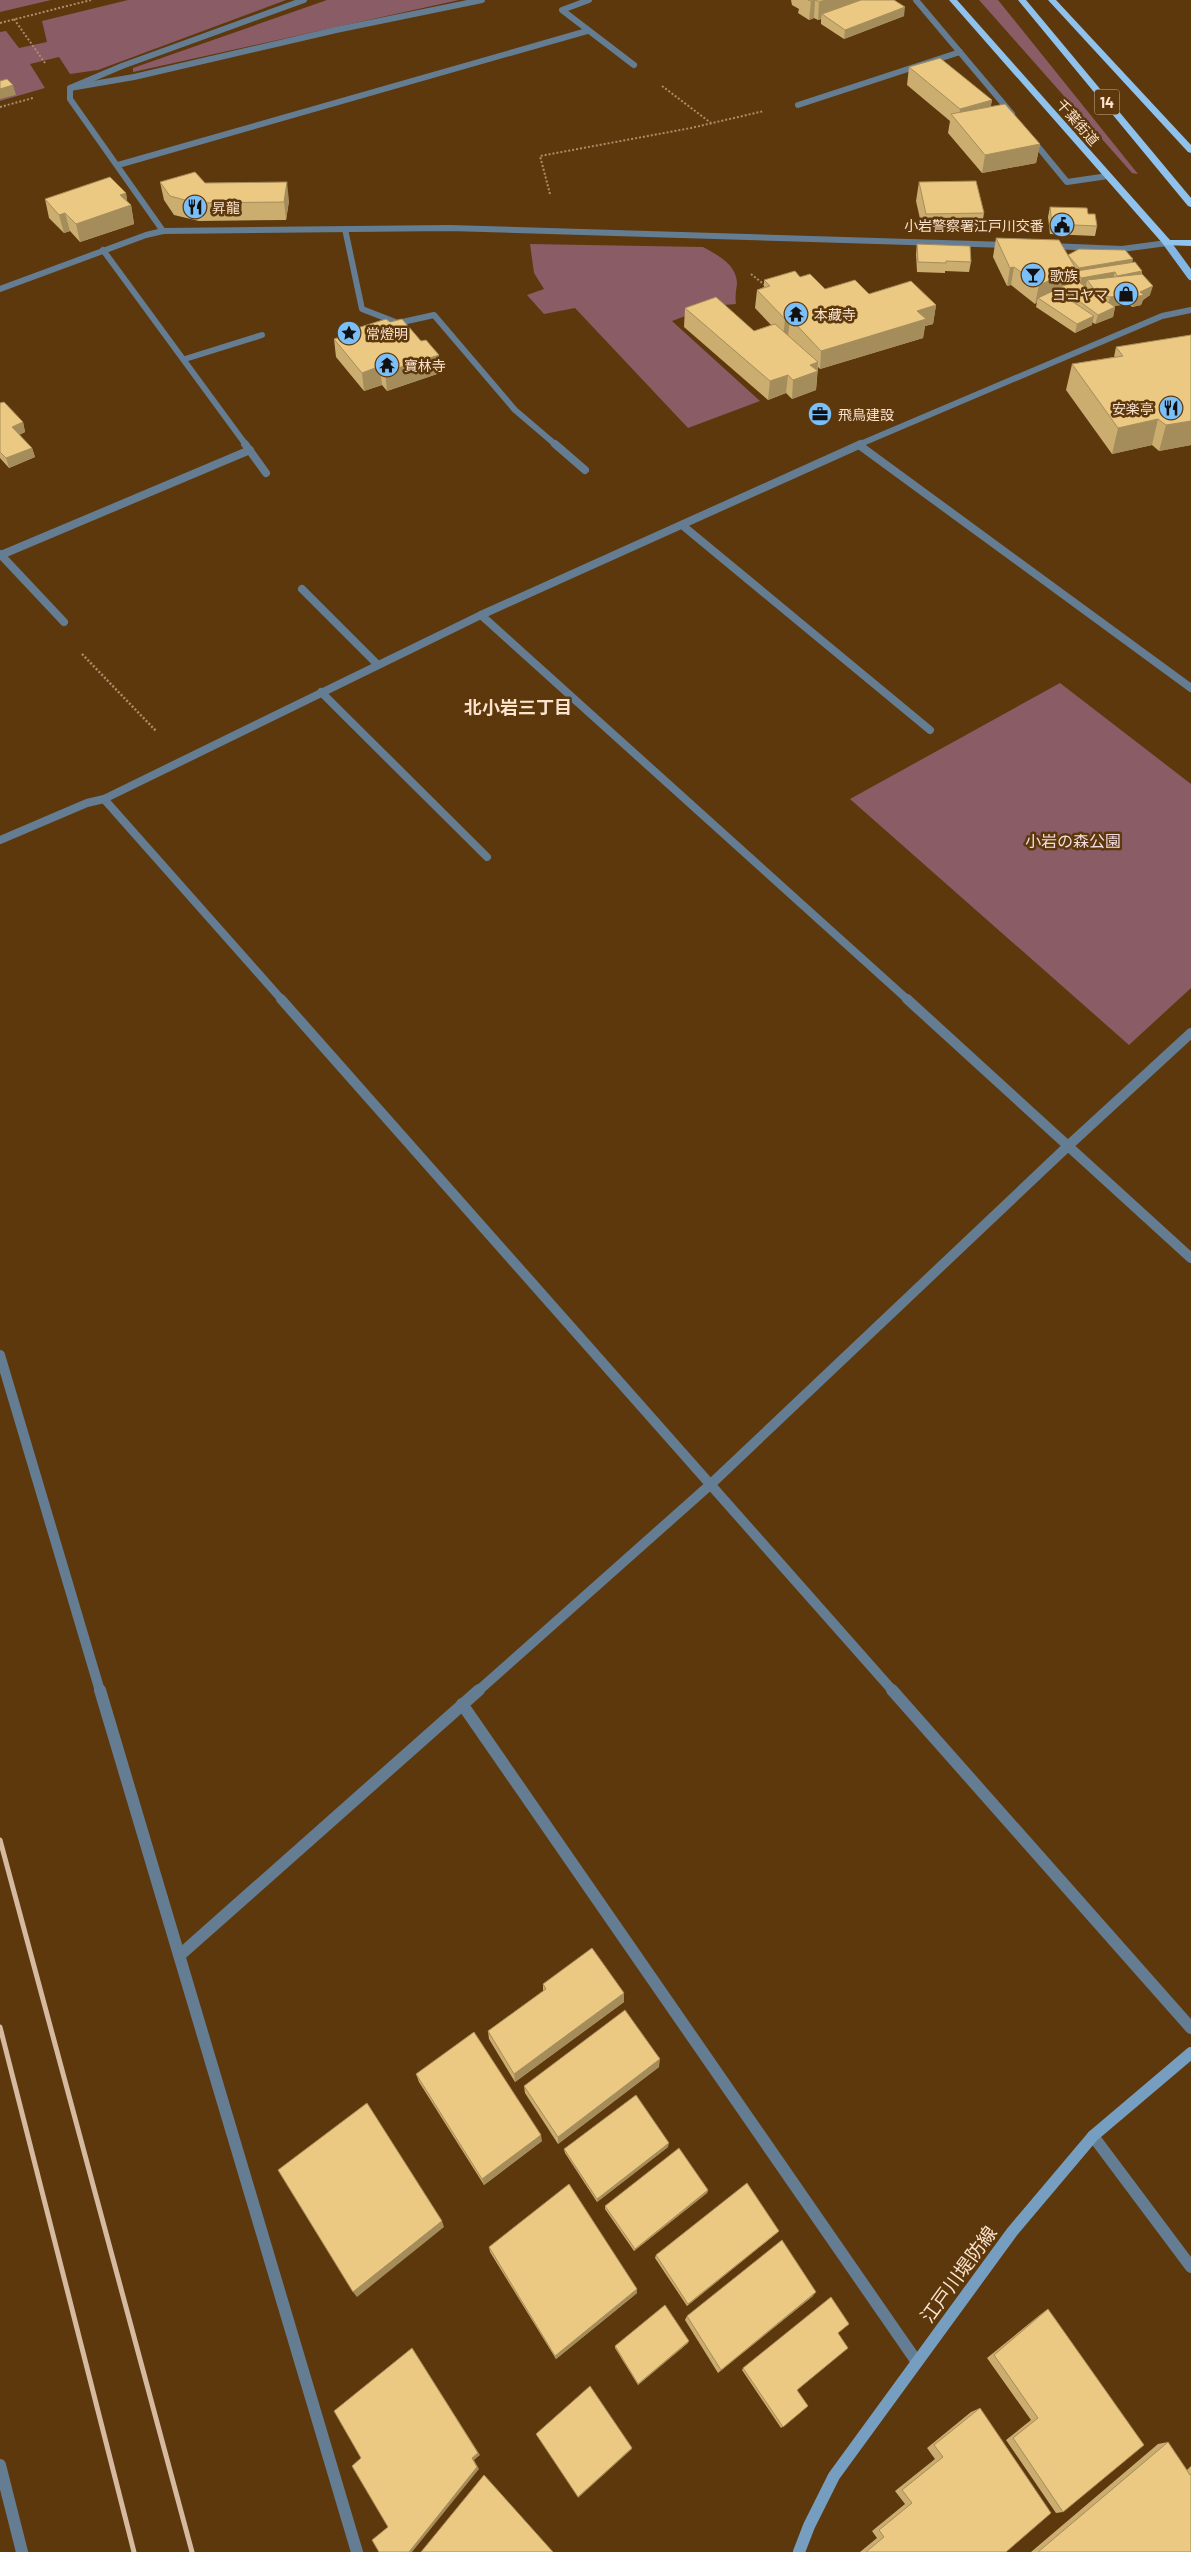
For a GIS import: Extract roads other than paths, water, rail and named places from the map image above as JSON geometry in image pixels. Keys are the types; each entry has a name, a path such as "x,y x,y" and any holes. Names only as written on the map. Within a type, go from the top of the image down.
{"highway":[{"name":"千葉街道","path":"953,0 1166,243"},
{"name":"14","path":"1022,0 1191,204"},
{"path":"1052,0 1191,150"},
{"path":"1166,243 1191,243"}],"main road":[{"path":"1166,243 1191,276"},
{"name":"江戸川堤防線","path":"799,2552 809,2526 834,2476 1012,2232 1093,2136 1191,2053"}],"street":[{"path":"70,88 131,62 304,0"},
{"path":"70,88 116,81 336,30 482,0"},
{"path":"589,0 562,10 634,65"},
{"path":"916,0 1017,121"},
{"path":"118,165 587,30"},
{"path":"798,105 960,52"},
{"path":"70,88 70,99 163,231"},
{"path":"1023,129 1068,182 1108,176"},
{"path":"345,229 362,309 398,323 434,315 515,410 585,470"},
{"path":"0,289 103,250 163,231 345,229 560,231 1014,245"},
{"path":"1044,246 1122,248 1166,243"},
{"path":"103,250 185,359 266,473"},
{"path":"0,840 87,803 104,799 377,664 481,615 859,445 1162,316 1191,310"},
{"path":"185,359 262,334"},
{"path":"859,445 1191,688"},
{"path":"64,622 0,555 250,450"},
{"path":"682,525 930,730"},
{"path":"302,589 377,664"},
{"path":"481,615 1069,1145 1191,1258"},
{"path":"321,692 487,857"},
{"path":"104,799 1191,2028"},
{"path":"180,1955 711,1484 1069,1145 1191,1033"},
{"path":"0,1356 357,2552"},
{"path":"462,1704 917,2362"},
{"path":"1093,2136 1191,2267"},
{"path":"0,2465 22,2552"}],"railway":[{"path":"0,1840 192,2552"},
{"path":"0,2027 134,2552"}],"place":[{"name":"昇龍","path":"195,207"},
{"name":"小岩警察署江戸川交番","path":"1062,225"},
{"name":"歌族","path":"1033,275"},
{"name":"ヨコヤマ","path":"1126,294"},
{"name":"本藏寺","path":"796,314"},
{"name":"常燈明","path":"349,333"},
{"name":"寶林寺","path":"387,365"},
{"name":"安楽亭","path":"1171,408"},
{"name":"飛鳥建設","path":"820,414"}],"district":[{"name":"北小岩三丁目","path":"518,707"}],"park label":[{"name":"小岩の森公園","path":"1073,840"}]}
